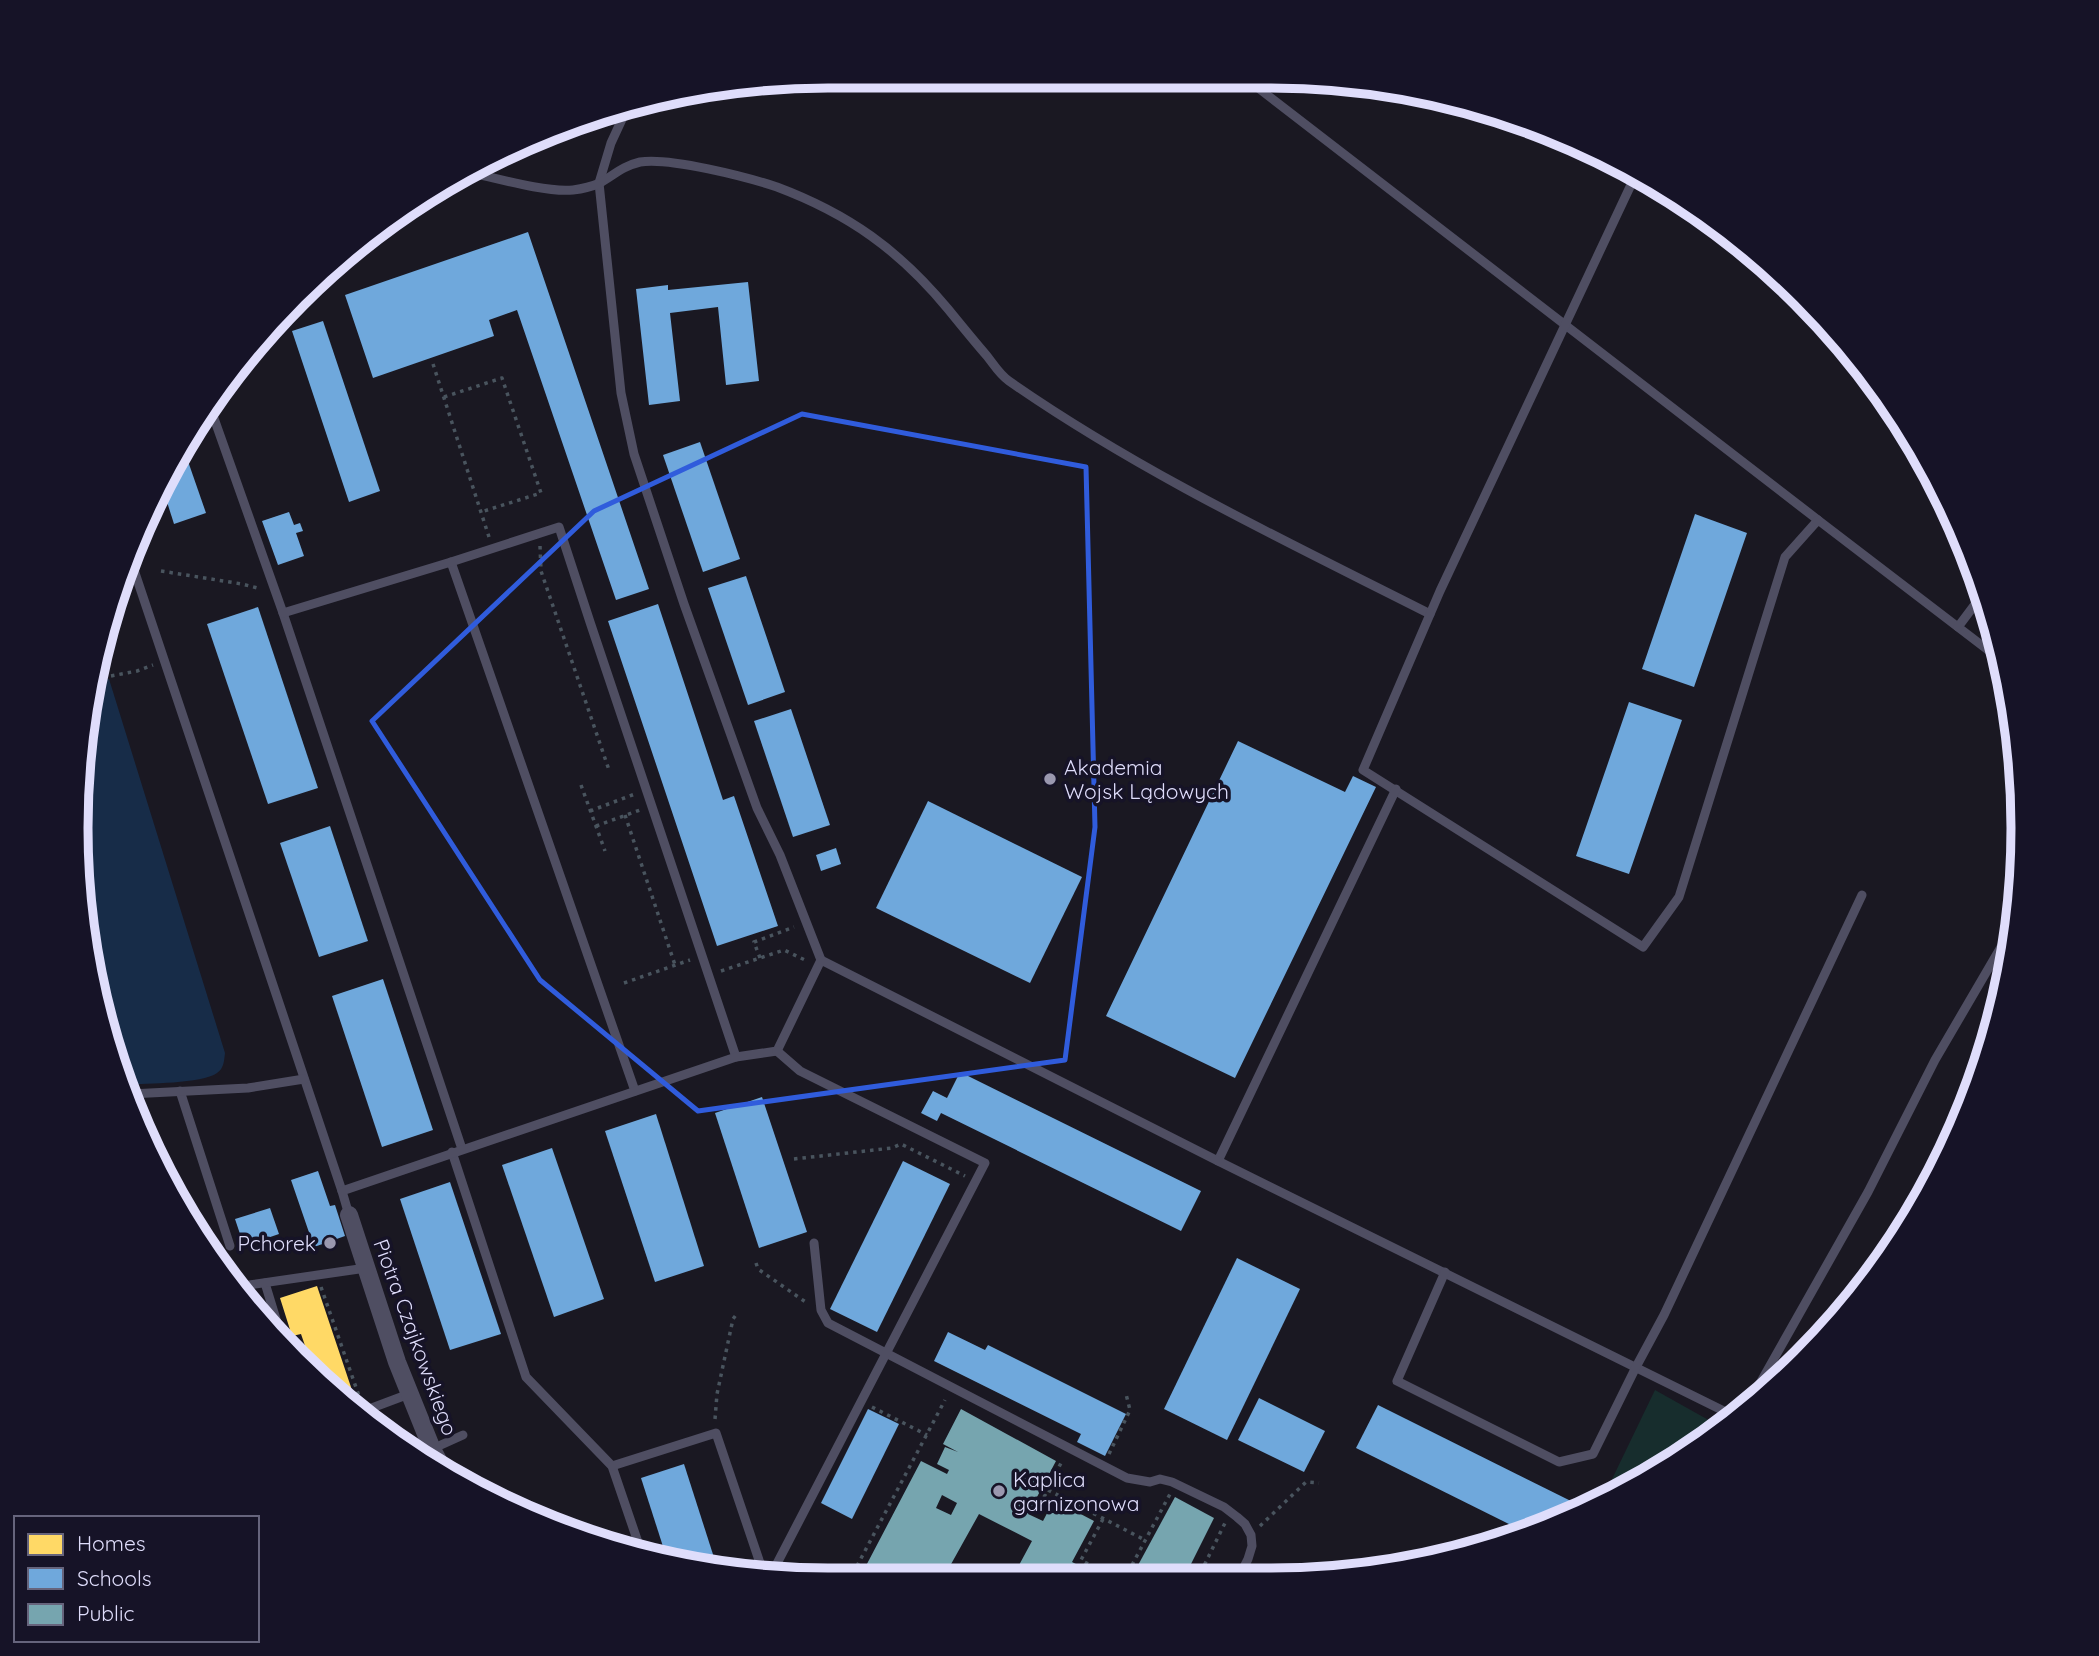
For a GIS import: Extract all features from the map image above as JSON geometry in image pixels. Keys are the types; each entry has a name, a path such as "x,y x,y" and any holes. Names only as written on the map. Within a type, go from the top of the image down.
{"street":[{"name":"Piotra Czajkowskiego","path":"349,1215 397,1362 435,1455"}],"lane":[{"path":"1258,88 1989,651"},
{"path":"623,117 611,143 599,183 621,393 634,454 757,808 780,855 821,960 1218,1161 1726,1412"},
{"path":"480,175 571,190 599,183 615,172 639,162 685,165 774,186 839,215 881,243 924,280 1005,379 1165,477 1430,614"},
{"path":"1632,182 1430,614 1363,770 1643,947 1679,897 1785,557 1818,520"},
{"path":"214,415 463,1149"},
{"path":"282,613 559,527 736,1057"},
{"path":"451,562 635,1091"},
{"path":"134,571 349,1215"},
{"path":"1958,627 1976,603"},
{"path":"1218,1161 1396,789"},
{"path":"1445,1272 1397,1381 1559,1461 1593,1454 1664,1315 1862,895"},
{"path":"1759,1385 1868,1192 1935,1060 2002,944"},
{"path":"776,1051 821,960"},
{"path":"342,1191 736,1057 776,1051 800,1071 985,1163 776,1567"},
{"path":"137,1094 248,1088 304,1079"},
{"path":"180,1091 230,1246"},
{"path":"452,1152 526,1377 612,1466 638,1543"},
{"path":"814,1243 821,1310 828,1323 1127,1478 1150,1482 1160,1479 1176,1483 1224,1507 1248,1530 1252,1546 1244,1568"},
{"path":"246,1285 366,1268"},
{"path":"265,1283 277,1323"},
{"path":"369,1409 410,1394"},
{"path":"612,1466 716,1433 761,1565"},
{"path":"432,1449 463,1435"}],"path":[{"path":"433,363 493,549"},
{"path":"444,397 502,378 541,493 481,512"},
{"path":"540,533 541,571 609,770"},
{"path":"161,571 259,589 273,585"},
{"path":"111,676 137,671"},
{"path":"581,785 605,851"},
{"path":"590,811 647,790"},
{"path":"596,826 652,805"},
{"path":"625,815 675,965"},
{"path":"760,958 754,942 806,923"},
{"path":"709,975 784,950 806,961 821,960"},
{"path":"624,983 702,956"},
{"path":"794,1159 892,1148 901,1144 975,1181"},
{"path":"756,1263 758,1269 816,1310 821,1310"},
{"path":"322,1292 359,1396"},
{"path":"716,1433 718,1394 736,1315"},
{"path":"856,1568 952,1386"},
{"path":"1103,1465 1130,1410 1126,1394"},
{"path":"862,1402 927,1435"},
{"path":"1044,1497 1060,1465"},
{"path":"1248,1530 1263,1525 1306,1482 1319,1483"},
{"path":"1130,1568 1176,1483"},
{"path":"1048,1490 1145,1540"},
{"path":"1095,1568 1081,1560 1103,1519"},
{"path":"1204,1568 1226,1521"}],"highlighted area":[{"path":"802,414 1086,467 1095,827 1065,1060 698,1111 540,980 372,721 594,511"}],"green space":[{"path":"1655,1390 1712,1422 1682,1444 1608,1487"}],"water":[{"path":"109,679 225,1053 219,1071 210,1077 134,1085 113,1020 94,925 89,876 89,780 103,680"}],"building: Homes":[{"path":"317,1286 354,1396 309,1356 301,1334 292,1336 280,1298"}],"building: Schools":[{"path":"528,232 649,589 616,600 517,310 489,320 494,336 373,378 345,295"},
{"path":"748,282 759,381 726,385 718,307 670,313 680,401 649,405 636,289 668,285 668,290"},
{"path":"323,321 380,491 349,502 292,331"},
{"path":"700,442 740,559 703,572 663,455"},
{"path":"187,458 206,513 174,524 166,497"},
{"path":"289,512 294,525 300,523 303,531 296,533 304,556 278,565 262,521"},
{"path":"1695,514 1747,533 1694,687 1642,669"},
{"path":"746,576 785,692 748,705 708,588"},
{"path":"658,604 723,800 734,796 778,926 717,946 608,621"},
{"path":"258,607 318,788 268,804 207,624"},
{"path":"1629,702 1682,720 1629,874 1576,856"},
{"path":"791,709 830,825 793,837 754,721"},
{"path":"1238,741 1345,792 1353,776 1376,787 1235,1078 1106,1016"},
{"path":"928,801 1082,877 1030,983 876,908"},
{"path":"330,826 368,941 319,957 280,843"},
{"path":"836,848 841,864 821,871 816,855"},
{"path":"383,979 433,1130 382,1147 332,996"},
{"path":"960,1072 1201,1191 1181,1231 941,1113 937,1121 921,1113 933,1091 947,1098"},
{"path":"762,1097 807,1232 759,1248 715,1113"},
{"path":"656,1114 704,1266 655,1282 605,1131"},
{"path":"552,1148 604,1299 554,1317 502,1165"},
{"path":"903,1161 950,1184 877,1332 830,1309"},
{"path":"318,1171 330,1206 335,1205 345,1236 314,1247 291,1180"},
{"path":"450,1182 501,1334 450,1350 400,1199"},
{"path":"270,1208 279,1234 244,1246 235,1219"},
{"path":"1237,1258 1300,1289 1227,1440 1164,1409"},
{"path":"948,1332 985,1350 988,1345 1126,1414 1105,1456 1077,1442 1081,1434 934,1361"},
{"path":"1259,1398 1325,1431 1304,1472 1238,1440"},
{"path":"1378,1405 1575,1503 1515,1527 1356,1448"},
{"path":"868,1409 899,1424 852,1519 821,1503"},
{"path":"684,1464 715,1559 664,1549 641,1478"}],"building: Public":[{"path":"961,1409 1056,1461 1028,1514 1043,1521 1054,1500 1094,1521 1072,1562 1084,1568 1017,1568 1032,1541 979,1514 950,1566 954,1568 865,1568 921,1461 947,1474 949,1470 937,1464 945,1447 958,1452 943,1444","holes":["942,1495 957,1503 951,1515 936,1508"]},
{"path":"1175,1497 1214,1518 1189,1568 1137,1568"}],"place":[{"name":"Akademia Wojsk Lądowych","path":"1050,779"},
{"name":"Pchorek","path":"330,1243"},
{"name":"Kaplica garnizonowa","path":"999,1491"}]}
